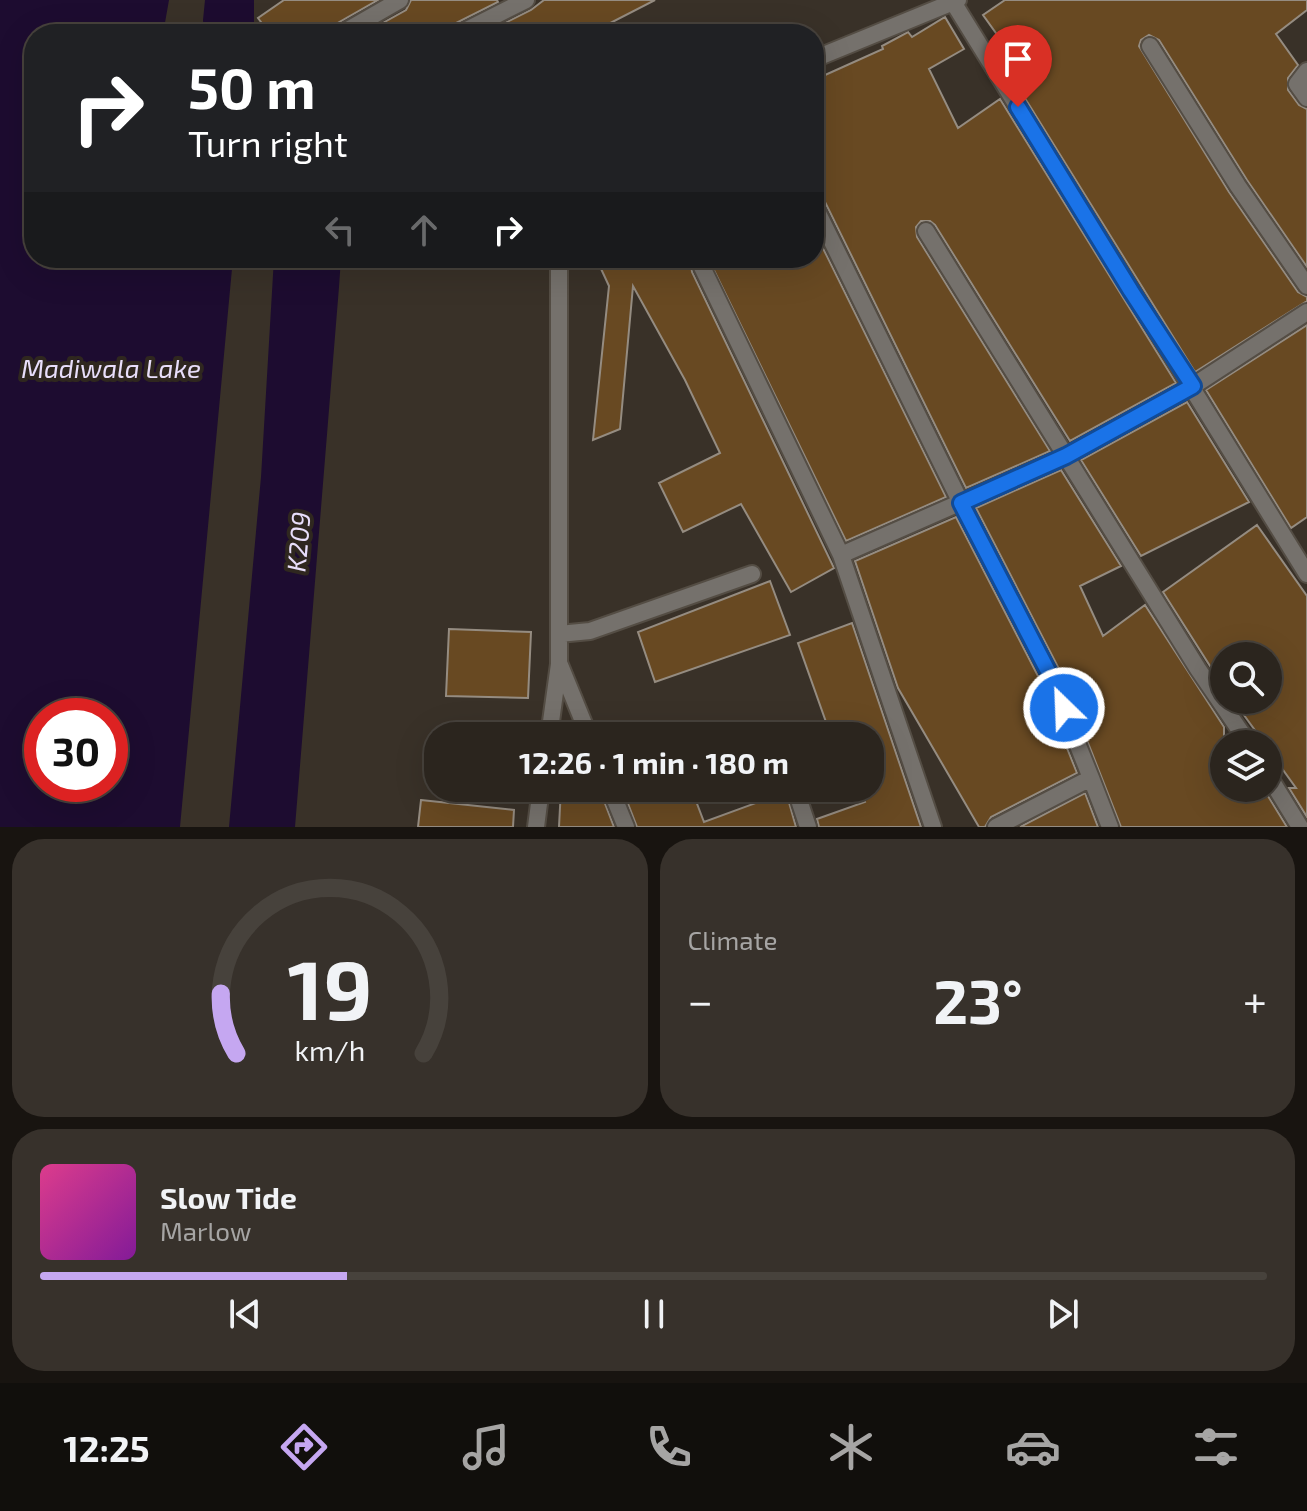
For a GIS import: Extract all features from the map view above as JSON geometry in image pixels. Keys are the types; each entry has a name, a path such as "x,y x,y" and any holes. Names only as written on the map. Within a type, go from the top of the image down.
{"street":[{"path":"358,24 400,0"},
{"path":"479,24 526,0"},
{"path":"824,55 955,1 1307,574"},
{"path":"1150,46 1230,173 1307,286"},
{"path":"1307,71 1297,84 1307,98"},
{"path":"824,225 1049,673 1110,827"},
{"path":"926,231 1198,669 1239,730"},
{"path":"551,722 559,664 559,268"},
{"path":"702,268 841,555 933,827"},
{"path":"841,555 1066,456 1193,386 1307,312"},
{"path":"559,634 590,631 752,574"},
{"path":"559,664 583,722"},
{"path":"996,827 1091,778"},
{"path":"1282,798 1300,827"},
{"path":"536,827 539,802"},
{"path":"616,802 626,827"},
{"path":"800,803 808,827"}],"water":[{"name":"Madiwala Lake","path":"0,0 169,0 165,24 24,24 24,268 232,268 180,827 0,827"},
{"path":"205,0 254,0 254,24 203,24"},
{"name":"K209","path":"273,268 340,268 295,827 229,827 261,477"}],"building":[{"path":"284,0 378,0 336,24 262,24 258,18"},
{"path":"411,0 498,2 454,24 381,24 406,10"},
{"path":"544,0 655,0 608,24 503,24"},
{"path":"1005,0 1307,0 1307,10 1276,34 1298,65 1288,78 1288,90 1299,105 1307,109 1307,267 1247,180 1159,40 1149,35 1141,40 1139,46 1229,192 1307,301 1195,372 1018,87 1029,79 983,15"},
{"path":"945,17 964,49 929,69 958,128 1000,99 1176,383 1070,441 935,225 930,221 921,221 916,227 917,237 1050,451 966,488 824,200 824,76 883,49 882,46 908,32 912,37"},
{"path":"824,250 946,497 846,541 713,268 824,268"},
{"path":"601,268 691,268 834,568 791,592 741,504 683,532 659,483 720,453 685,380 633,286 620,429 593,440 609,286"},
{"path":"1307,325 1307,517 1291,528 1206,390"},
{"path":"1187,402 1249,502 1141,556 1081,460"},
{"path":"1061,470 1121,566 1080,586 1103,636 1145,605 1210,705 1210,714 1216,714 1224,727 1224,730 1210,730 1210,802 1272,802 1287,827 1121,827 1059,669 976,508"},
{"path":"956,517 1039,678 1077,773 991,817 985,827 979,827 898,688 855,561"},
{"path":"1257,525 1307,596 1307,817 1289,788 1296,788 1282,768 1282,730 1255,730 1243,714 1282,714 1282,642 1210,642 1210,666 1163,592"},
{"path":"770,581 790,635 655,682 638,632"},
{"path":"852,623 921,827 819,827 817,819 865,802 884,802 884,722 826,722 798,643"},
{"path":"449,629 531,632 528,698 446,696"},
{"path":"1085,793 1098,827 1020,827"},
{"path":"421,800 514,810 513,827 418,827"},
{"path":"560,802 604,802 614,827 559,827"},
{"path":"627,802 696,802 704,822 759,802 789,802 796,827 637,827"}],"route":[{"path":"1018,107 1193,386 1066,456 961,503 1064,708"}]}
